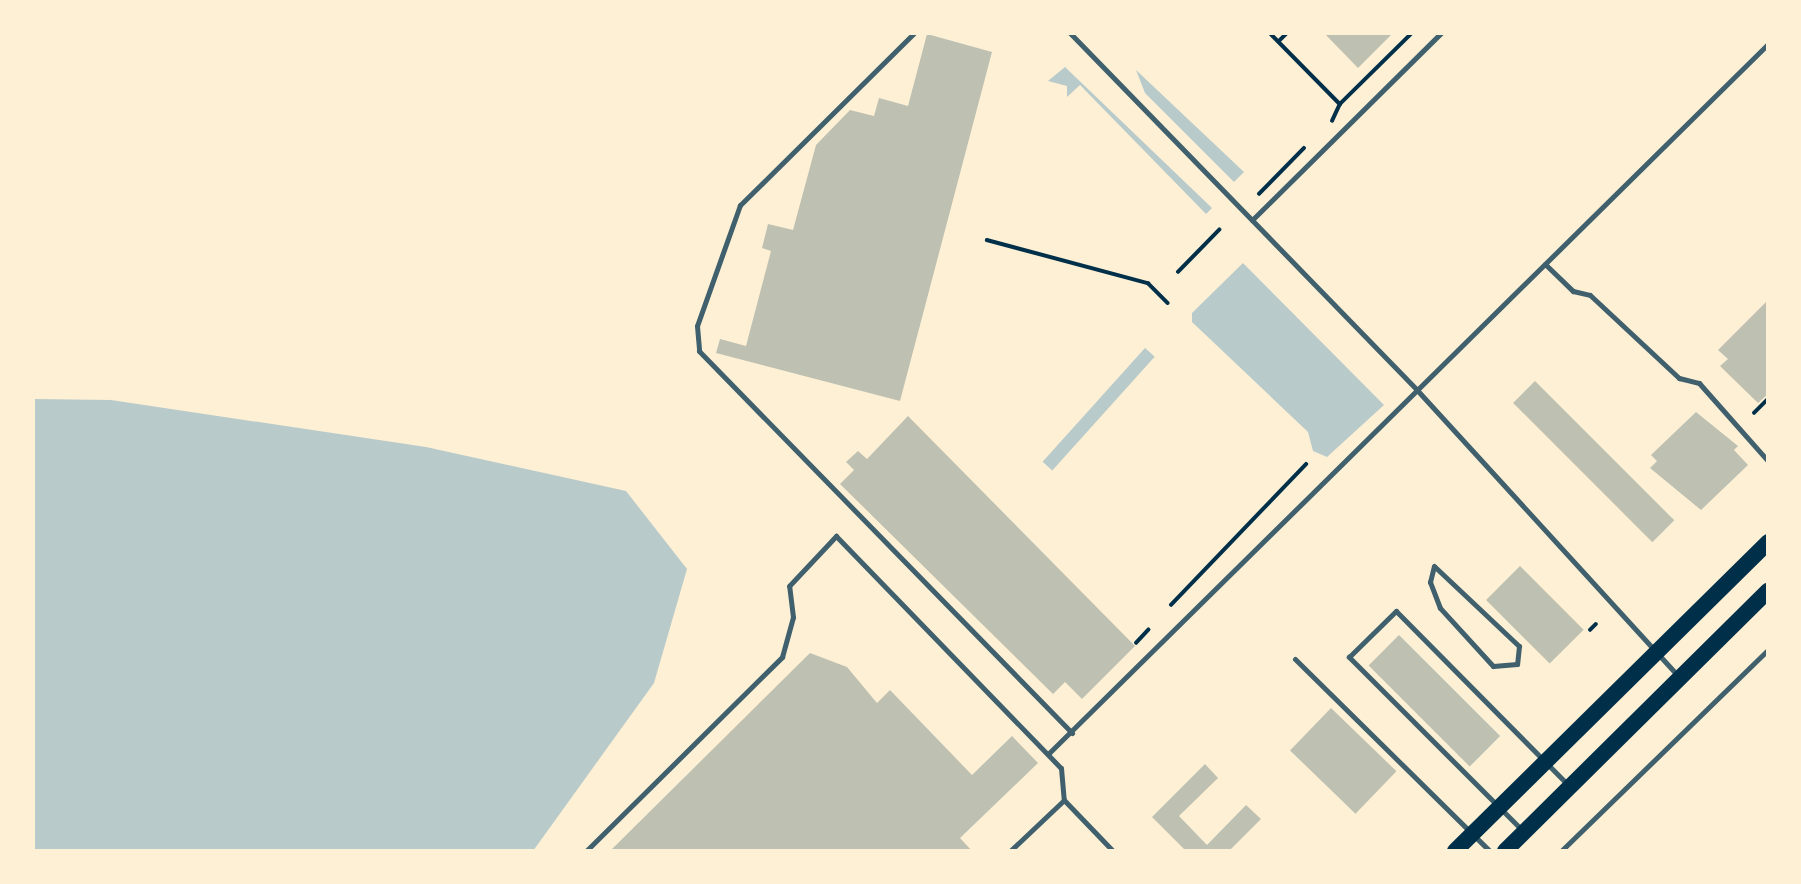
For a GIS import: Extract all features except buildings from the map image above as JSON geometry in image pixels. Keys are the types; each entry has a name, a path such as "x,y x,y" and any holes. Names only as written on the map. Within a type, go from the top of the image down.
{"main road":[{"path":"1455,851 1768,542"},
{"path":"1505,851 1768,591"}],"lane":[{"path":"914,33 740,205 697,326 699,351 1072,733"},
{"path":"1070,33 1418,390 1680,678"},
{"path":"1252,220 1344,132 1441,33"},
{"path":"1049,752 1072,733 1768,44"},
{"path":"1545,264 1573,290 1590,295 1679,378 1699,383 1768,461"},
{"path":"586,851 782,657 793,617 789,586 836,536 1049,752 1064,776 1064,800 1113,851"},
{"path":"1434,566 1519,646 1517,664 1493,666 1440,608 1430,582 1434,566"},
{"path":"1524,832 1349,657 1396,611 1570,787"},
{"path":"1560,851 1768,650"},
{"path":"1296,659 1490,851"},
{"path":"1010,851 1064,800"}],"path":[{"path":"1270,33 1340,104"},
{"path":"1278,42 1287,33"},
{"path":"1332,121 1340,104 1412,33"},
{"path":"1258,196 1311,142"},
{"path":"1178,272 1219,230"},
{"path":"987,240 1148,283 1168,303"},
{"path":"1754,413 1768,399"},
{"path":"1171,605 1306,464"},
{"path":"1590,630 1596,624"},
{"path":"1136,643 1148,630"}],"shaded area":[{"path":"1065,67 1212,208 1206,214 1080,85 1067,97 1067,86 1048,81"},
{"path":"1136,70 1244,172 1234,182 1145,93"},
{"path":"1243,263 1384,405 1327,457 1313,451 1308,432 1192,322 1192,313"},
{"path":"1145,348 1155,357 1052,470 1043,462"},
{"path":"33,399 111,400 426,447 626,491 687,569 654,683 533,851 33,851"}]}
